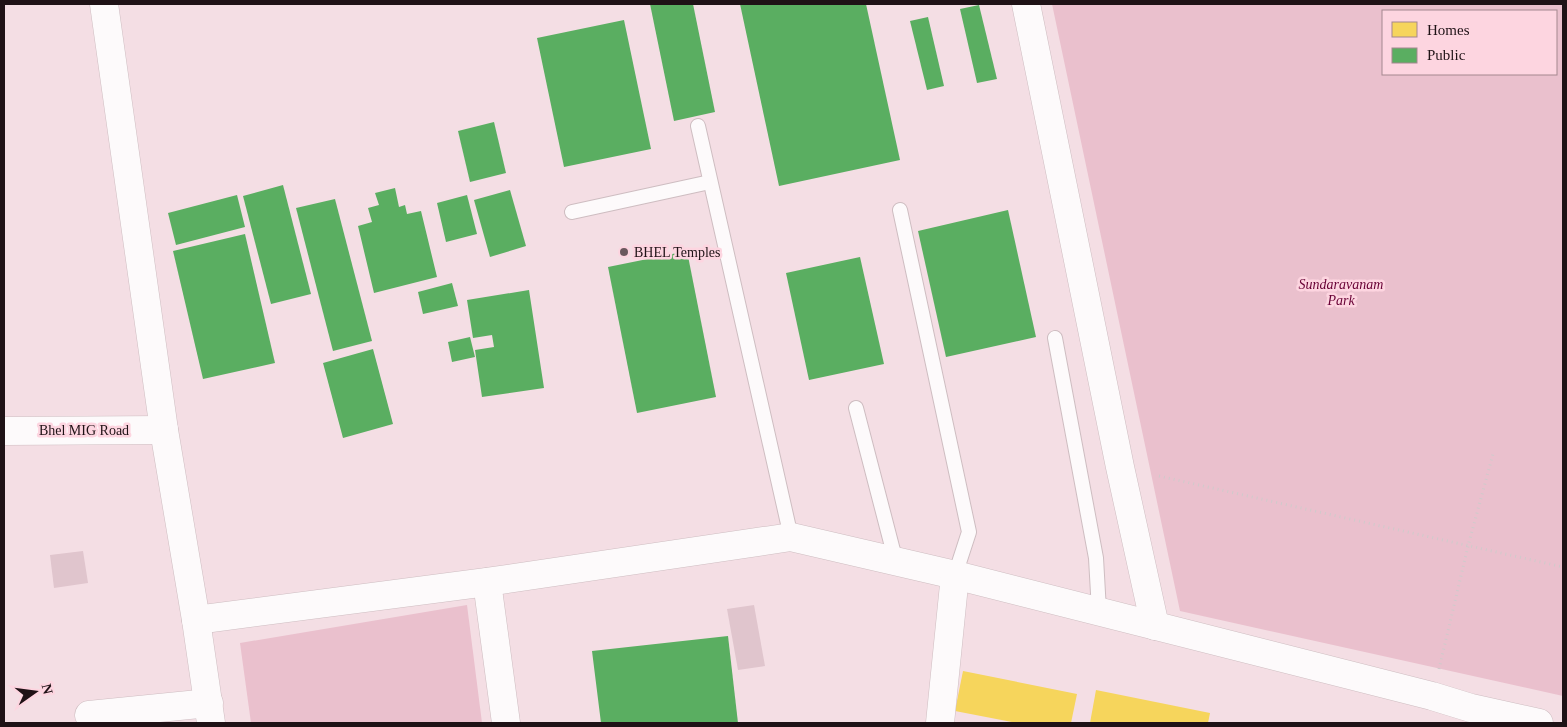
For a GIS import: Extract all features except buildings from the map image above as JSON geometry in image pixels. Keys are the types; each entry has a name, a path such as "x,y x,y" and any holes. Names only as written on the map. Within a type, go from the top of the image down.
{"street":[{"path":"89,715 210,713 164,430 104,4"},
{"path":"1026,4 1120,467 1155,626"},
{"name":"Bhel MIG Road","path":"4,431 164,430"},
{"path":"196,620 488,582 791,537 954,575 1432,696 1469,716 1538,723"},
{"path":"940,723 954,575"},
{"path":"488,582 506,723"}],"lane":[{"path":"698,126 791,537"},
{"path":"572,212 710,182"},
{"path":"900,210 969,532 954,575"},
{"path":"1055,338 1096,558 1099,611"},
{"path":"856,408 896,562"}],"path":[{"path":"1432,696 1468,546 1493,454"},
{"path":"1158,476 1563,567"}],"green space":[{"name":"Sundaravanam Park","path":"1052,4 1563,4 1563,696 1180,611"},
{"path":"467,605 482,723 251,723 240,643"}],"place":[{"name":"BHEL Temples","path":"624,252"}]}
